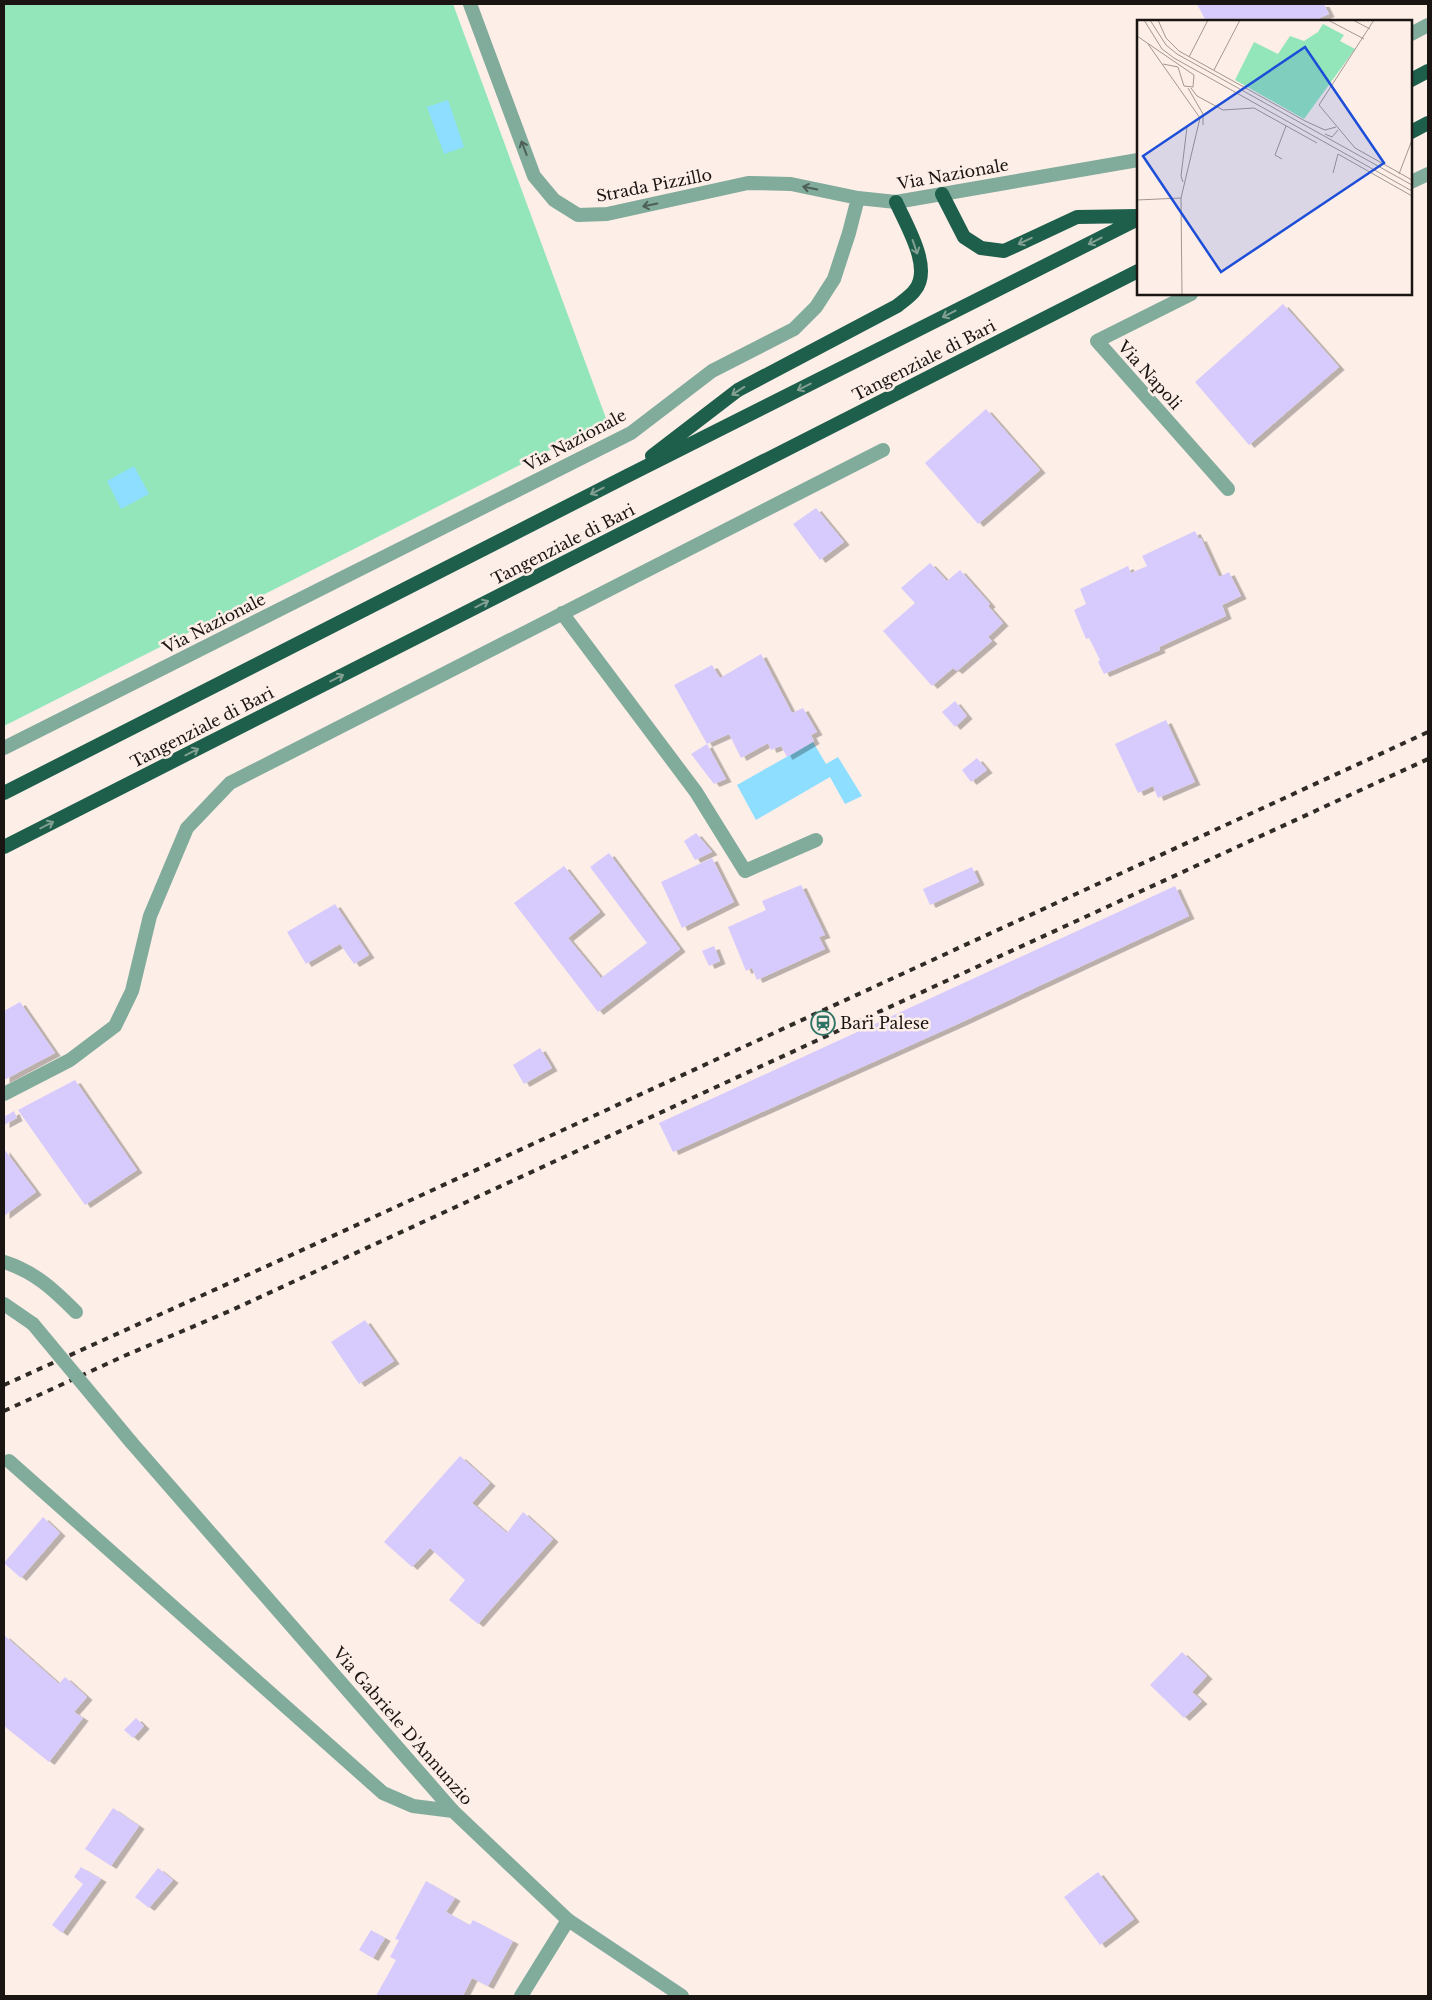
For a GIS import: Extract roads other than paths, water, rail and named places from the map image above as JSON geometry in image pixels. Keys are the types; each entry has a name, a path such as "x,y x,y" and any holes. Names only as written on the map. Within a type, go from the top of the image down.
{"highway":[{"path":"1412,79 1428,71"},
{"path":"1412,131 1428,123"},
{"path":"942,194 964,237 981,248 1004,251 1077,217 1137,218"},
{"path":"627,476 738,390 898,306 916,290 922,267 913,239 896,202"},
{"name":"Tangenziale di Bari","path":"4,793 1137,219"},
{"name":"Tangenziale di Bari","path":"4,848 1137,272"}],"street":[{"name":"Strada Pizzillo","path":"470,4 534,176 554,200 578,215 607,214 748,183 790,184 858,198"},
{"path":"1412,33 1428,25"},
{"name":"Via Nazionale","path":"4,748 631,433 712,371 794,329 816,307 834,279 850,233 858,198 896,202 1137,160"},
{"path":"1412,182 1428,174"},
{"name":"Via Napoli","path":"1189,295 1097,341 1228,489"},
{"path":"4,1094 70,1060 115,1026 132,991 150,916 187,828 230,783 883,450"},
{"path":"562,613 696,792 745,871 816,840"},
{"path":"4,1262 20,1267 49,1285 76,1312"},
{"name":"Via Gabriele D'Annunzio","path":"4,1304 33,1324 131,1442 453,1811 568,1920 682,1996"},
{"path":"9,1461 383,1793 413,1806 453,1811"},
{"path":"520,1996 568,1920"}],"water":[{"path":"448,100 464,147 444,154 427,107"},
{"path":"134,466 149,494 121,509 107,481"},
{"path":"813,742 826,764 838,757 862,796 845,804 830,777 756,820 737,785"}],"railway":[{"path":"4,1385 287,1257 1428,732"},
{"path":"4,1411 124,1356 232,1310 1428,759"}],"place":[{"name":"Bari Palese","path":"823,1023"}]}
